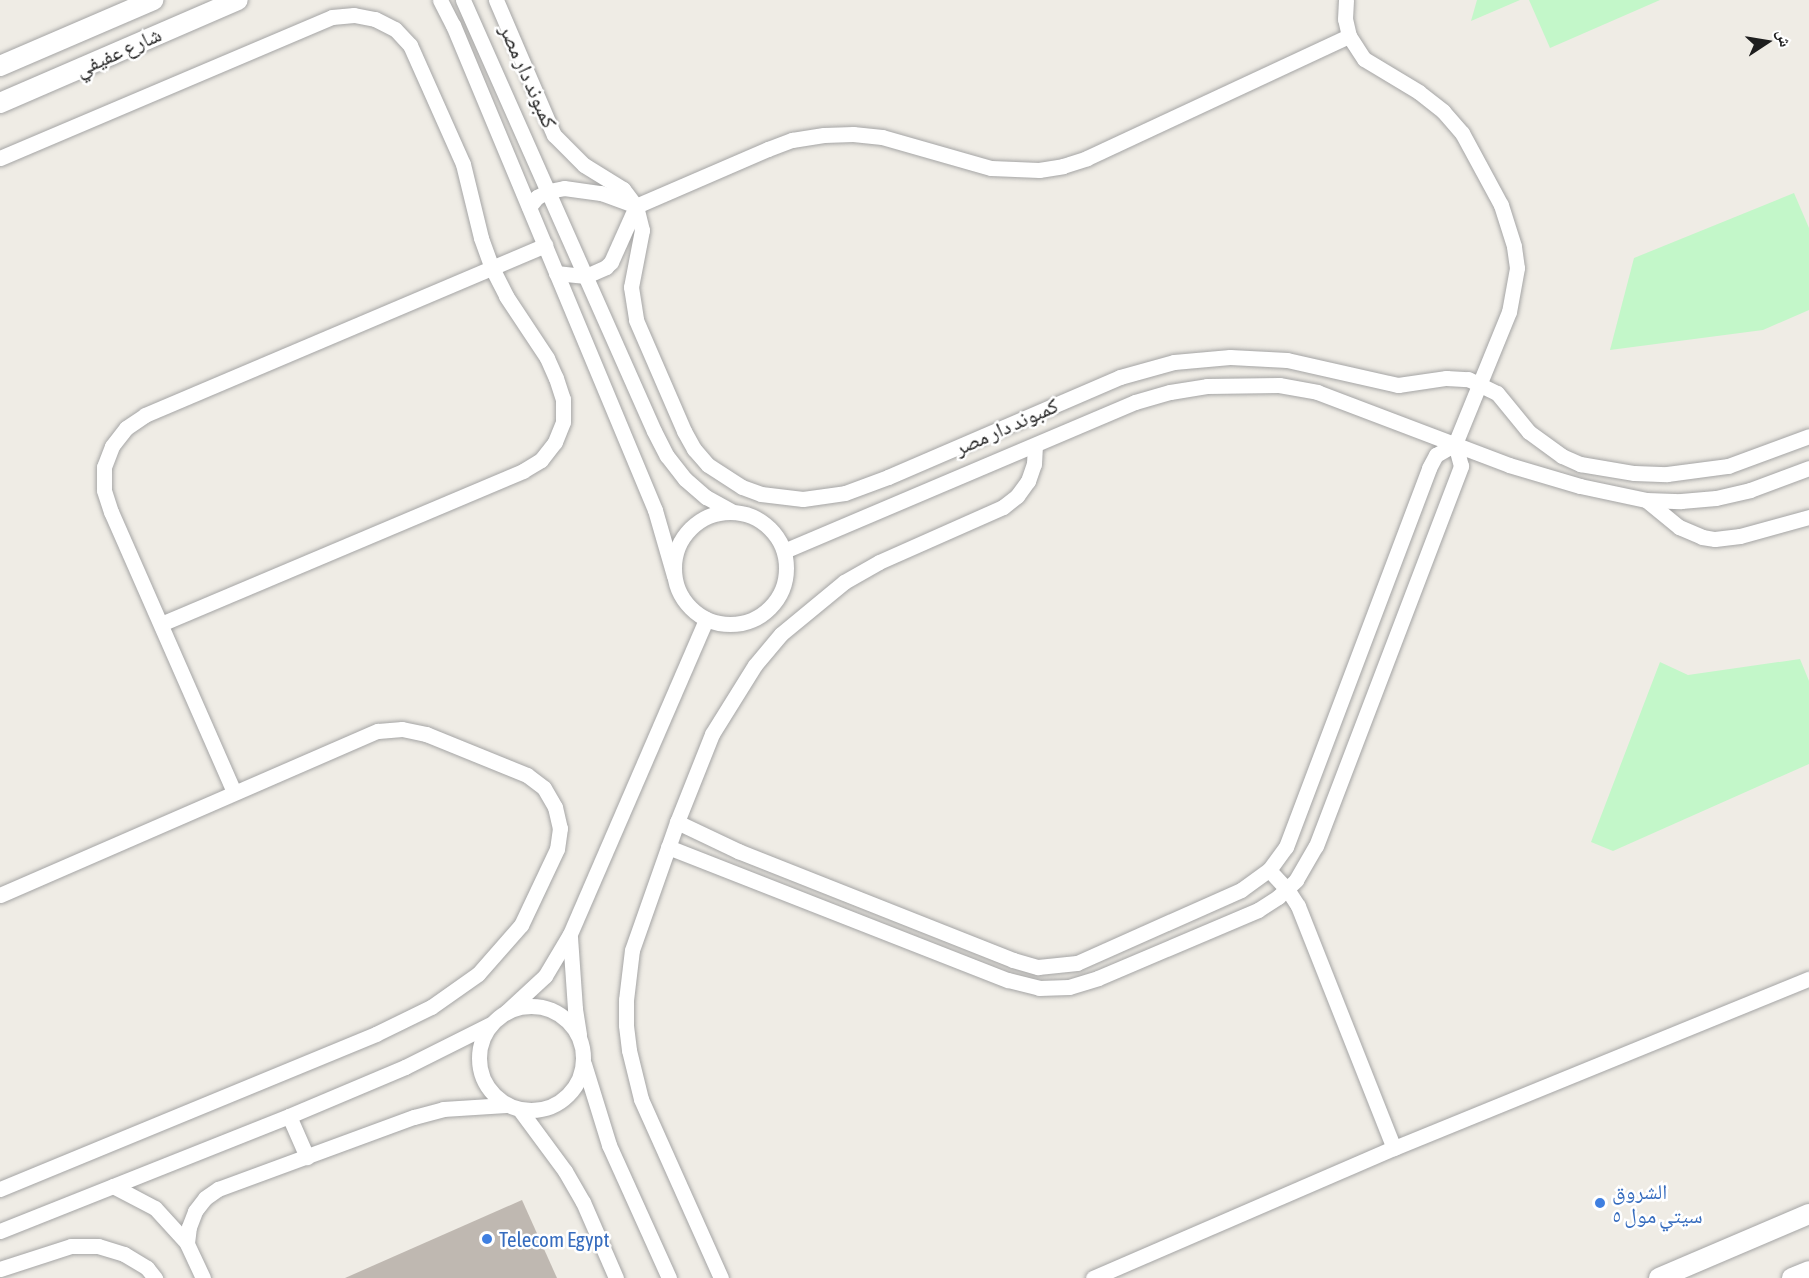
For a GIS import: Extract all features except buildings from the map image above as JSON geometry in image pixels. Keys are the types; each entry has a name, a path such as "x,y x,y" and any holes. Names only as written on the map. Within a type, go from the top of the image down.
{"street":[{"path":"120,14 136,0"},
{"name":"شارع عفيفي","path":"2,64 153,0"},
{"name":"شارع عفيفي","path":"0,103 237,0"},
{"path":"440,0 656,510 680,594 691,608 706,619 721,624 737,624 753,620 767,611 778,598 785,584 787,567 784,551 777,535 764,522 748,514 731,511 712,514 695,523 682,538 675,556 675,576"},
{"path":"463,0 667,456 685,479 706,497 731,511"},
{"name":"كمبوند دار مصر","path":"496,0 554,135 584,165 623,189 636,206 642,230 633,271 632,304 672,405 694,449 708,465 742,487 761,494 803,499 824,497 865,486 1146,368 1174,362 1259,357 1315,365 1379,383 1416,384 1457,378 1479,382 1504,399 1529,432 1545,445 1580,464 1602,469 1645,474 1699,472 1736,463 1809,436"},
{"path":"668,847 1008,980 1039,988 1070,987 1098,978 1258,910 1287,889 1304,870 1316,846 1461,466 1455,444 1501,334 1515,291 1514,246 1501,205 1479,159 1462,133 1443,111 1419,92 1374,68 1355,48 1345,19 1346,0"},
{"path":"0,158 332,17 354,15 375,19 395,29 410,45 420,65 463,164 481,238 492,268 506,296 547,358 563,399 563,422 555,442 541,460 523,471 161,624"},
{"path":"556,273 586,276 600,272 611,262 636,206 792,140 824,135 853,134 882,137 991,168 1039,170 1064,166 1087,158 1349,36"},
{"path":"529,207 549,191 578,189 600,193 636,206"},
{"path":"234,792 104,490 104,467 112,446 126,428 145,415 545,246"},
{"path":"784,551 1136,402 1170,392 1243,383 1280,385 1317,392 1553,478 1621,496 1646,500 1681,501 1716,498 1750,490 1809,468"},
{"path":"677,822 738,851 1013,960 1038,967 1064,966 1089,958 1241,890 1269,870 1286,847 1429,468 1436,455 1455,444"},
{"path":"721,1278 647,1114 628,1050 626,1000 632,950 677,822 712,734 737,690 781,634 843,582 879,562 1003,507 1017,496 1028,481 1034,464 1035,446"},
{"path":"1646,500 1679,527 1702,537 1715,539 1740,536 1809,518"},
{"path":"0,1231 289,1116 405,1067 491,1024 506,1012 545,976 570,934 706,619"},
{"path":"0,895 378,731 402,729 426,734 527,775 544,788 555,807 560,828 557,849 521,925 478,974 431,1007 376,1034 0,1189"},
{"path":"1269,870 1287,889 1298,906 1394,1149"},
{"path":"570,934 575,1009 584,1060 609,1145 669,1278"},
{"path":"1093,1278 1394,1149 1809,979"},
{"path":"506,1012 523,1006 558,1013 572,1026 581,1042"},
{"path":"491,1024 481,1040 478,1059 481,1077 491,1093 513,1108 565,1171 579,1194 616,1278"},
{"path":"188,1243 189,1227 195,1211 205,1198 218,1189 414,1117 443,1109 513,1108 538,1111 555,1105 570,1094 580,1078 584,1060"},
{"path":"289,1116 308,1157"},
{"path":"113,1186 155,1208 188,1243 203,1278"},
{"path":"1659,1278 1809,1214"},
{"path":"0,1269 71,1246 98,1246 124,1254 147,1268 155,1278"},
{"path":"1792,1278 1809,1271"}],"green space":[{"path":"1477,0 1520,0 1471,21"},
{"path":"1529,0 1660,0 1550,48"},
{"path":"1794,193 1809,228 1809,310 1763,330 1610,350 1634,258"},
{"path":"1800,659 1809,681 1809,764 1613,851 1591,842 1660,662 1688,675"}],"place":[{"name":"الشروق سيتي مول ٥","path":"1600,1203"},
{"name":"Telecom Egypt","path":"487,1239"}]}
